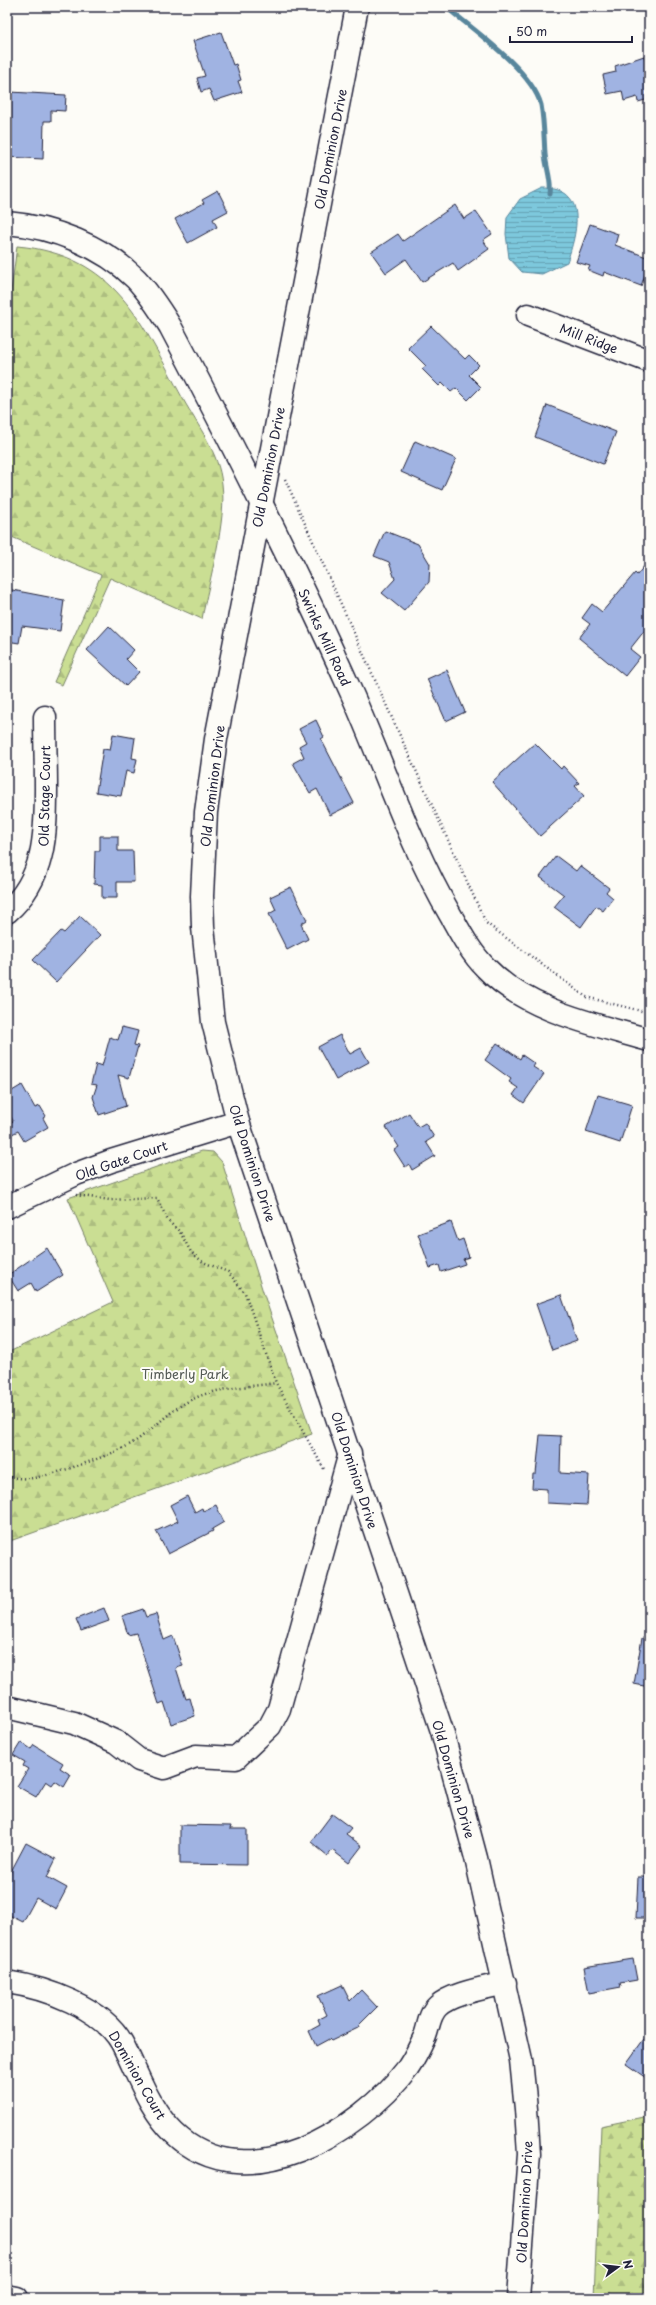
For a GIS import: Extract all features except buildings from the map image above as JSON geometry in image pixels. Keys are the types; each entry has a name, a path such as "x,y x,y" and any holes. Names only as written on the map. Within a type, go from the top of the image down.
{"main road":[{"name":"Old Dominion Drive","path":"357,7 216,739 206,812 203,852 203,927 214,1022 238,1122 350,1453 451,1762 505,1983 521,2060 529,2154 518,2298"},
{"name":"Swinks Mill Road","path":"7,223 39,228 63,234 101,252 136,279 154,301 170,326 261,500 353,695 393,795 436,890 471,950 487,969 506,986 527,999 594,1024 649,1040"},
{"name":"Mill Ridge","path":"528,315 649,361"},
{"name":"Old Stage Court","path":"7,912 25,892 35,874 43,854 46,832 45,717"},
{"name":"Old Gate Court","path":"7,1207 76,1174 111,1161 238,1122"},
{"path":"7,1707 74,1723 116,1742 139,1760 164,1768 196,1756 236,1758 259,1739 270,1726 279,1709 350,1453"},
{"name":"Dominion Court","path":"7,1982 44,1990 101,2018 112,2029 121,2042 154,2108 169,2128 182,2141 200,2152 222,2159 242,2162 258,2161 288,2154 316,2144 351,2123 408,2068 418,2051 430,2018 437,2007 447,2000 505,1983"},
{"path":"7,2296 17,2298"}],"path":[{"path":"285,477 397,729 486,923 586,997 649,1013"},
{"path":"74,1194 110,1200 157,1198 168,1221 180,1232 192,1252 203,1262 228,1272 245,1293 276,1383 327,1474"},
{"path":"7,1478 34,1478 64,1470 117,1451 136,1441 173,1408 195,1398 224,1390 276,1383"}],"green space":[{"path":"17,246 51,252 79,263 102,278 121,297 138,319 207,440 217,461 222,484 223,499 220,533 202,619 110,578 62,685 54,682 101,575 7,535 7,322"},
{"name":"Timberly Park","path":"202,1151 213,1152 222,1162 264,1295 312,1434 7,1542 7,1353 113,1302 68,1198"},
{"path":"649,2116 649,2298 594,2298 601,2126"}],"water":[{"path":"542,188 557,190 567,195 573,203 576,214 574,238 567,262 542,274 522,272 509,258 506,234 507,217 520,199"}],"waterway":[{"path":"446,7 501,52 526,79 535,92 542,111 550,194"}]}
